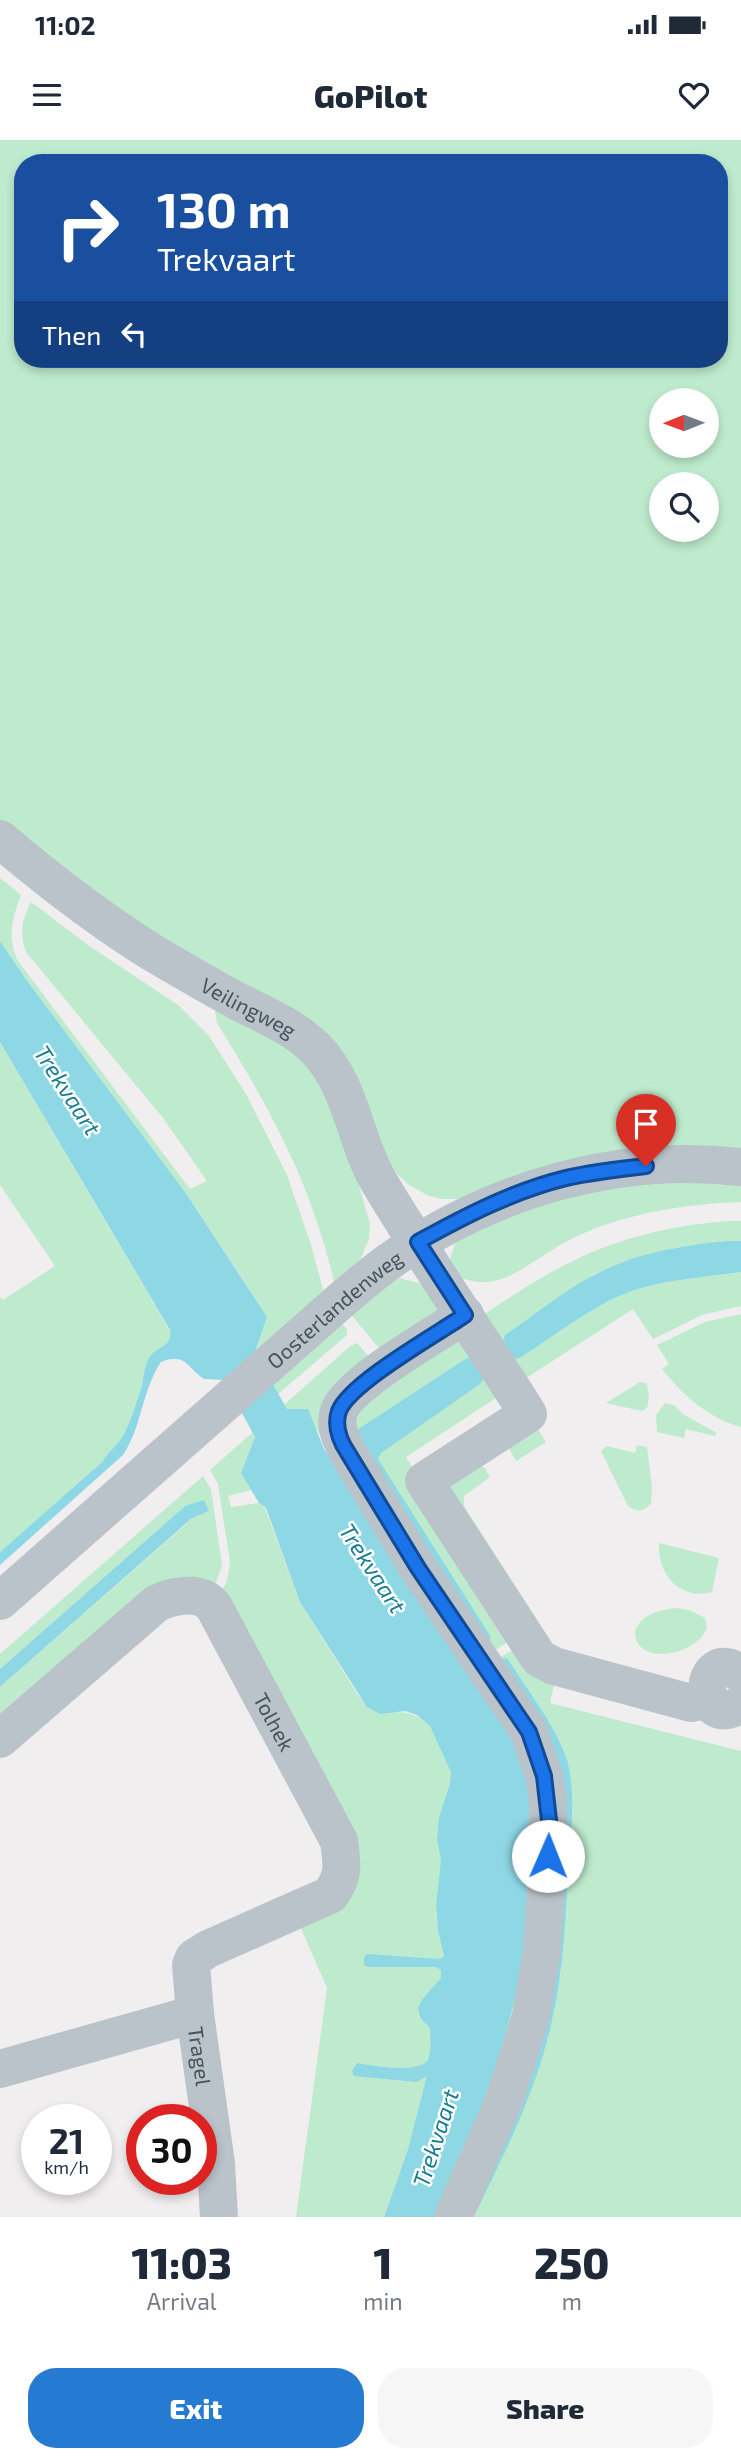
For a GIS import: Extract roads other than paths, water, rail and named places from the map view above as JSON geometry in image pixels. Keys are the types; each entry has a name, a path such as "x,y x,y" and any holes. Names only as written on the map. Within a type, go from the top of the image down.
{"street":[{"name":"Veilingweg","path":"0,839 60,888 152,952 284,1024 311,1044 327,1061 339,1081 378,1181 418,1242"},
{"name":"Oosterlandenweg","path":"0,1601 365,1281 418,1242 480,1209 568,1178 596,1172 671,1164 741,1167"},
{"path":"418,1242 528,1414 424,1481 523,1637 539,1658 554,1666 691,1703 724,1701"},
{"path":"453,2217 505,2098 531,2016 545,1912 549,1844 548,1800 544,1776 529,1732 418,1568 339,1436 338,1418 343,1404 362,1385 465,1315"},
{"name":"Tolhek","path":"0,1739 157,1604 171,1598 196,1595 206,1599 214,1607 339,1841 342,1865 340,1882 330,1895 208,1949 194,1958 191,1965 195,2014"},
{"path":"724,1701 705,1690 707,1680 721,1668 731,1668 741,1674"},
{"name":"Tragel","path":"0,2069 195,2014 216,2164 219,2217"}],"water":[{"name":"Trekvaart","path":"0,941 185,1192 267,1317 255,1352 284,1404 287,1409 308,1409 324,1449 507,1725 526,1773 531,1808 530,1862 521,1976 483,2107 434,2217 384,2217 408,2149 427,2076 417,2082 354,2076 352,2071 357,2063 404,2068 422,2065 429,2058 430,2028 421,2019 418,2008 423,1998 441,1978 441,1970 435,1967 368,1967 364,1965 364,1957 367,1954 440,1959 444,1956 436,1905 441,1860 437,1839 439,1818 451,1772 430,1726 417,1715 405,1711 380,1714 367,1707 300,1602 266,1508 259,1503 241,1473 255,1437 224,1380 204,1379 181,1360 169,1359 161,1362 123,1455 0,1565 0,1552 102,1462 120,1440 134,1409 147,1361 167,1343 170,1330 0,1042"},
{"path":"741,1241 741,1272 664,1283 623,1294 578,1319 520,1358 513,1359 503,1342 505,1335 560,1296 610,1267 660,1251"},
{"path":"467,1358 473,1359 483,1379 480,1384 381,1453 378,1459 491,1637 489,1642 411,1526 357,1430"},
{"path":"204,1500 209,1511 191,1519 0,1687 0,1669 185,1506"},
{"path":"505,1658 540,1708 562,1747 570,1772 572,1823 564,1943 559,1984 545,2050 508,2147 474,2217 559,1927 502,1659"}]}
